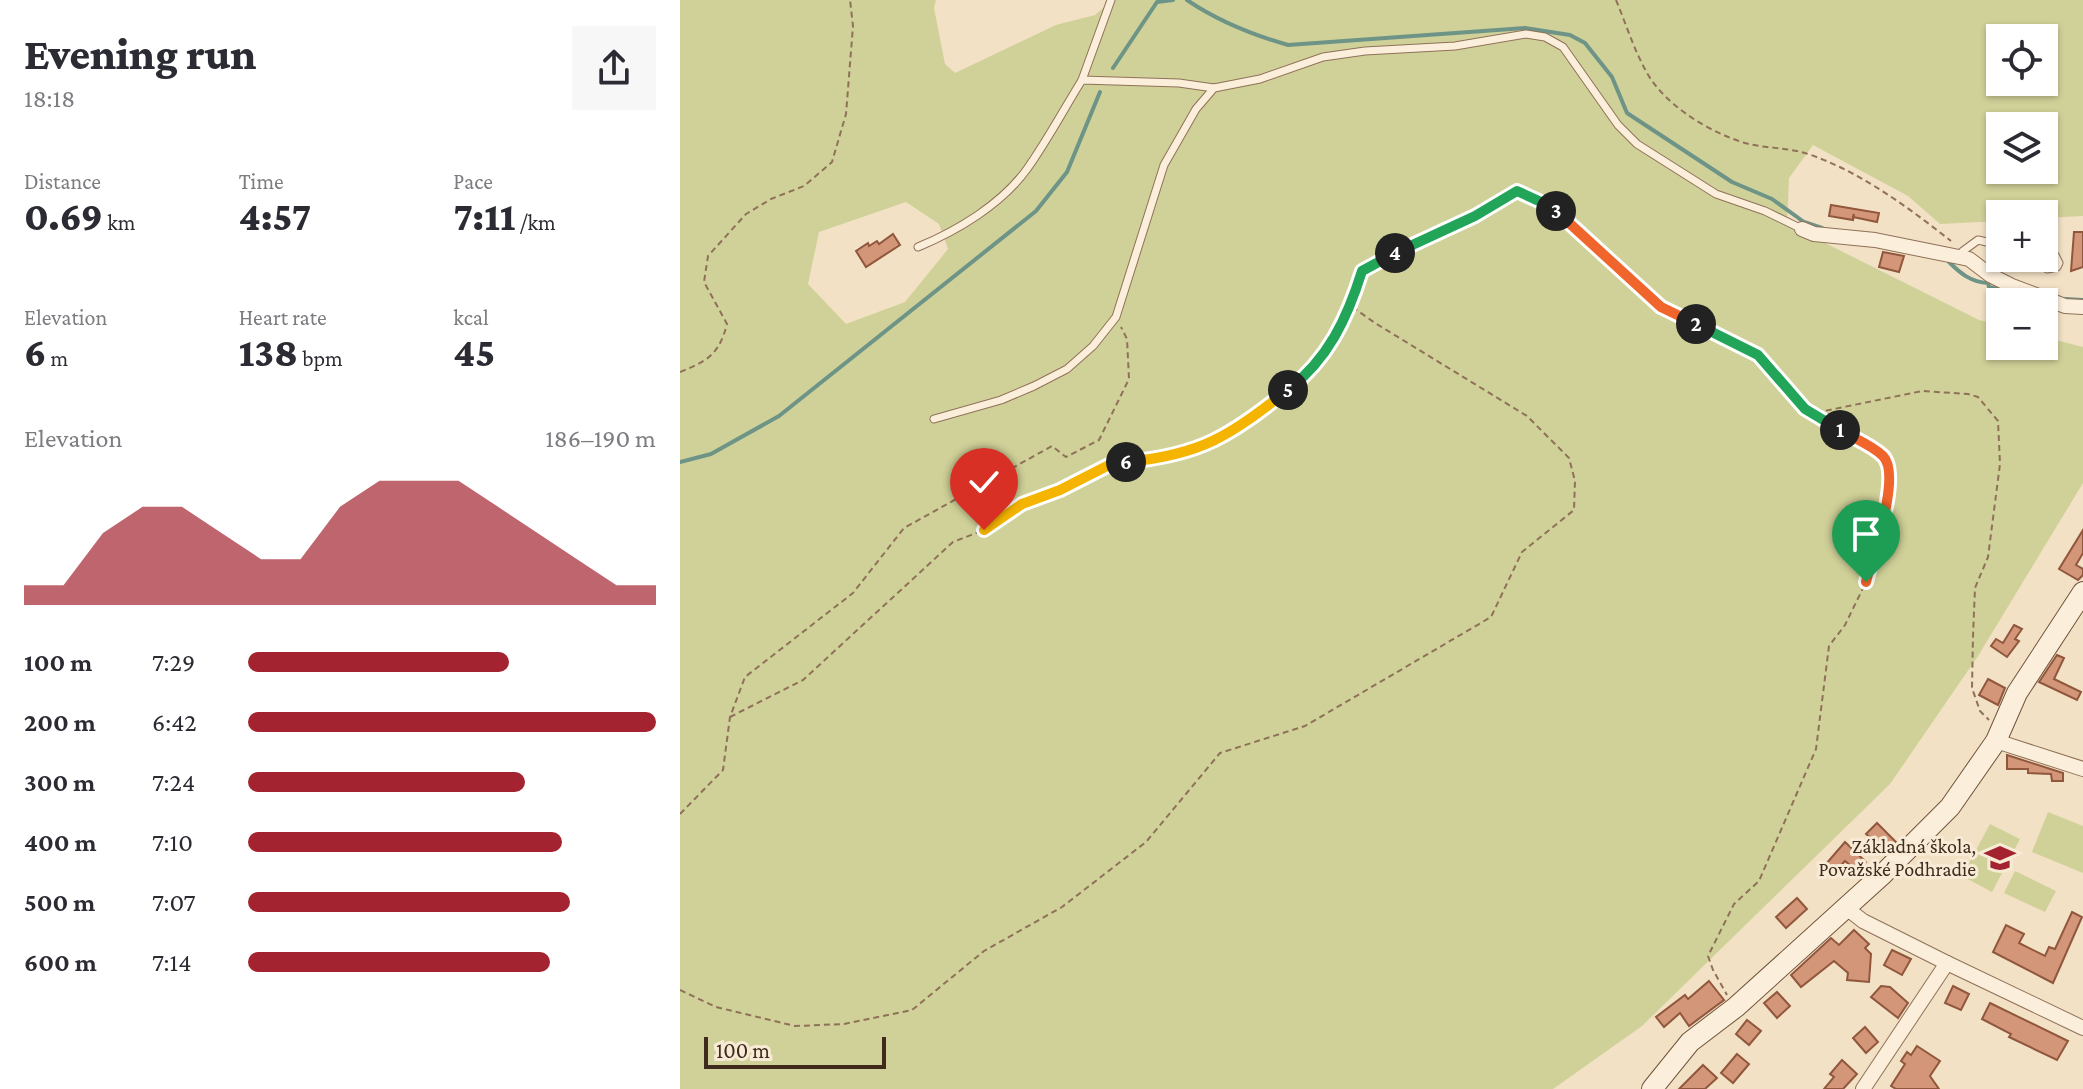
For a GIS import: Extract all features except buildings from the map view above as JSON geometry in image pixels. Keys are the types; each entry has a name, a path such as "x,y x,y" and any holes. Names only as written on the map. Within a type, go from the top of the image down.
{"street":[{"path":"1802,229 1814,234 1875,240 1969,259 2012,286 2065,306 2083,307"},
{"path":"1652,1089 1690,1042 1736,1007 1883,874 1950,807 1998,737 2017,693 2083,592"},
{"path":"1998,737 2083,769"},
{"path":"1845,907 1863,921 2083,1028"},
{"path":"1863,1089 1947,963"}],"lane":[{"path":"918,247 950,234 987,208 1025,172 1082,80 1111,0"},
{"path":"1082,80 1179,83 1214,88 1260,79 1323,57 1365,51 1455,46 1526,34 1545,37 1563,47 1618,125 1637,144 1716,194 1802,229"},
{"path":"934,419 1001,400 1034,386 1067,369 1093,346 1116,317 1164,165 1196,109 1214,88"},
{"path":"1963,251 1978,240 1986,242"}],"path":[{"path":"680,372 706,361 724,335 727,324 704,282 708,256 746,214 771,199 804,186 832,162 846,114 853,26 850,0"},
{"path":"1616,0 1648,75 1661,93 1690,115 1721,134 1747,144 1795,149 1815,156 1910,210 1963,251"},
{"path":"730,717 803,680 953,542 984,530 1022,504 1060,490 1111,464 1166,458 1211,443 1241,427 1305,377 1328,350 1351,306 1362,271 1430,235 1475,216 1517,191 1552,207 1661,307 1758,355 1805,409 1882,456 1889,467 1890,487 1866,582 1845,625 1829,646 1816,749 1759,881 1734,904 1708,956 1723,990 1736,1007"},
{"path":"680,990 716,1007 795,1026 844,1024 912,1010 984,951 1062,907 1146,842 1220,753 1305,726 1491,617 1522,552 1574,510 1575,481 1569,458 1527,416 1351,306"},
{"path":"680,814 723,770 730,717 745,677 853,593 904,528 1052,446 1066,457 1099,440 1129,379 1127,339 1116,317"},
{"path":"1805,409 1824,411 1922,391 1978,397 1998,421 2000,464 1988,557 1975,588 1972,688 1980,711 1998,737"}],"green space":[{"path":"680,0 936,0 934,8 945,64 955,73 1056,25 1095,15 1113,0 2083,0 2083,216 2058,217 2058,200 1986,200 1986,222 1940,224 1908,196 1813,145 1789,178 1787,224 1986,322 1986,360 2058,360 2058,341 2083,347 2083,483 1978,656 1890,784 1642,1026 1553,1089 680,1089","holes":["906,202 939,224 948,249 905,302 846,324 808,284 819,232"]},
{"path":"2048,812 2083,826 2083,873 2032,852"},
{"path":"1990,824 2020,839 1992,892 1962,876"},
{"path":"2015,871 2056,891 2045,912 2004,893"}],"waterway":[{"path":"1113,68 1157,2 1173,0"},
{"path":"1187,0 1236,27 1288,45 1525,28 1570,35 1585,43 1612,77 1627,113 1732,182 1772,199 1804,222 1822,228"},
{"path":"680,462 711,454 779,416 1036,211 1067,172 1100,92"},
{"path":"1949,262 1962,274 1988,283 1993,288"},
{"path":"2065,299 2083,300"}],"place":[{"name":"Základná škola, Považské Podhradie","path":"2000,858"}],"route":[{"path":"984,530 1022,504 1060,490 1111,464 1166,458 1211,443 1241,427 1305,377 1328,350 1351,306 1362,271 1430,235 1475,216 1517,191 1552,207 1661,307 1758,355 1805,409 1882,456 1889,467 1890,487 1866,582"}]}
